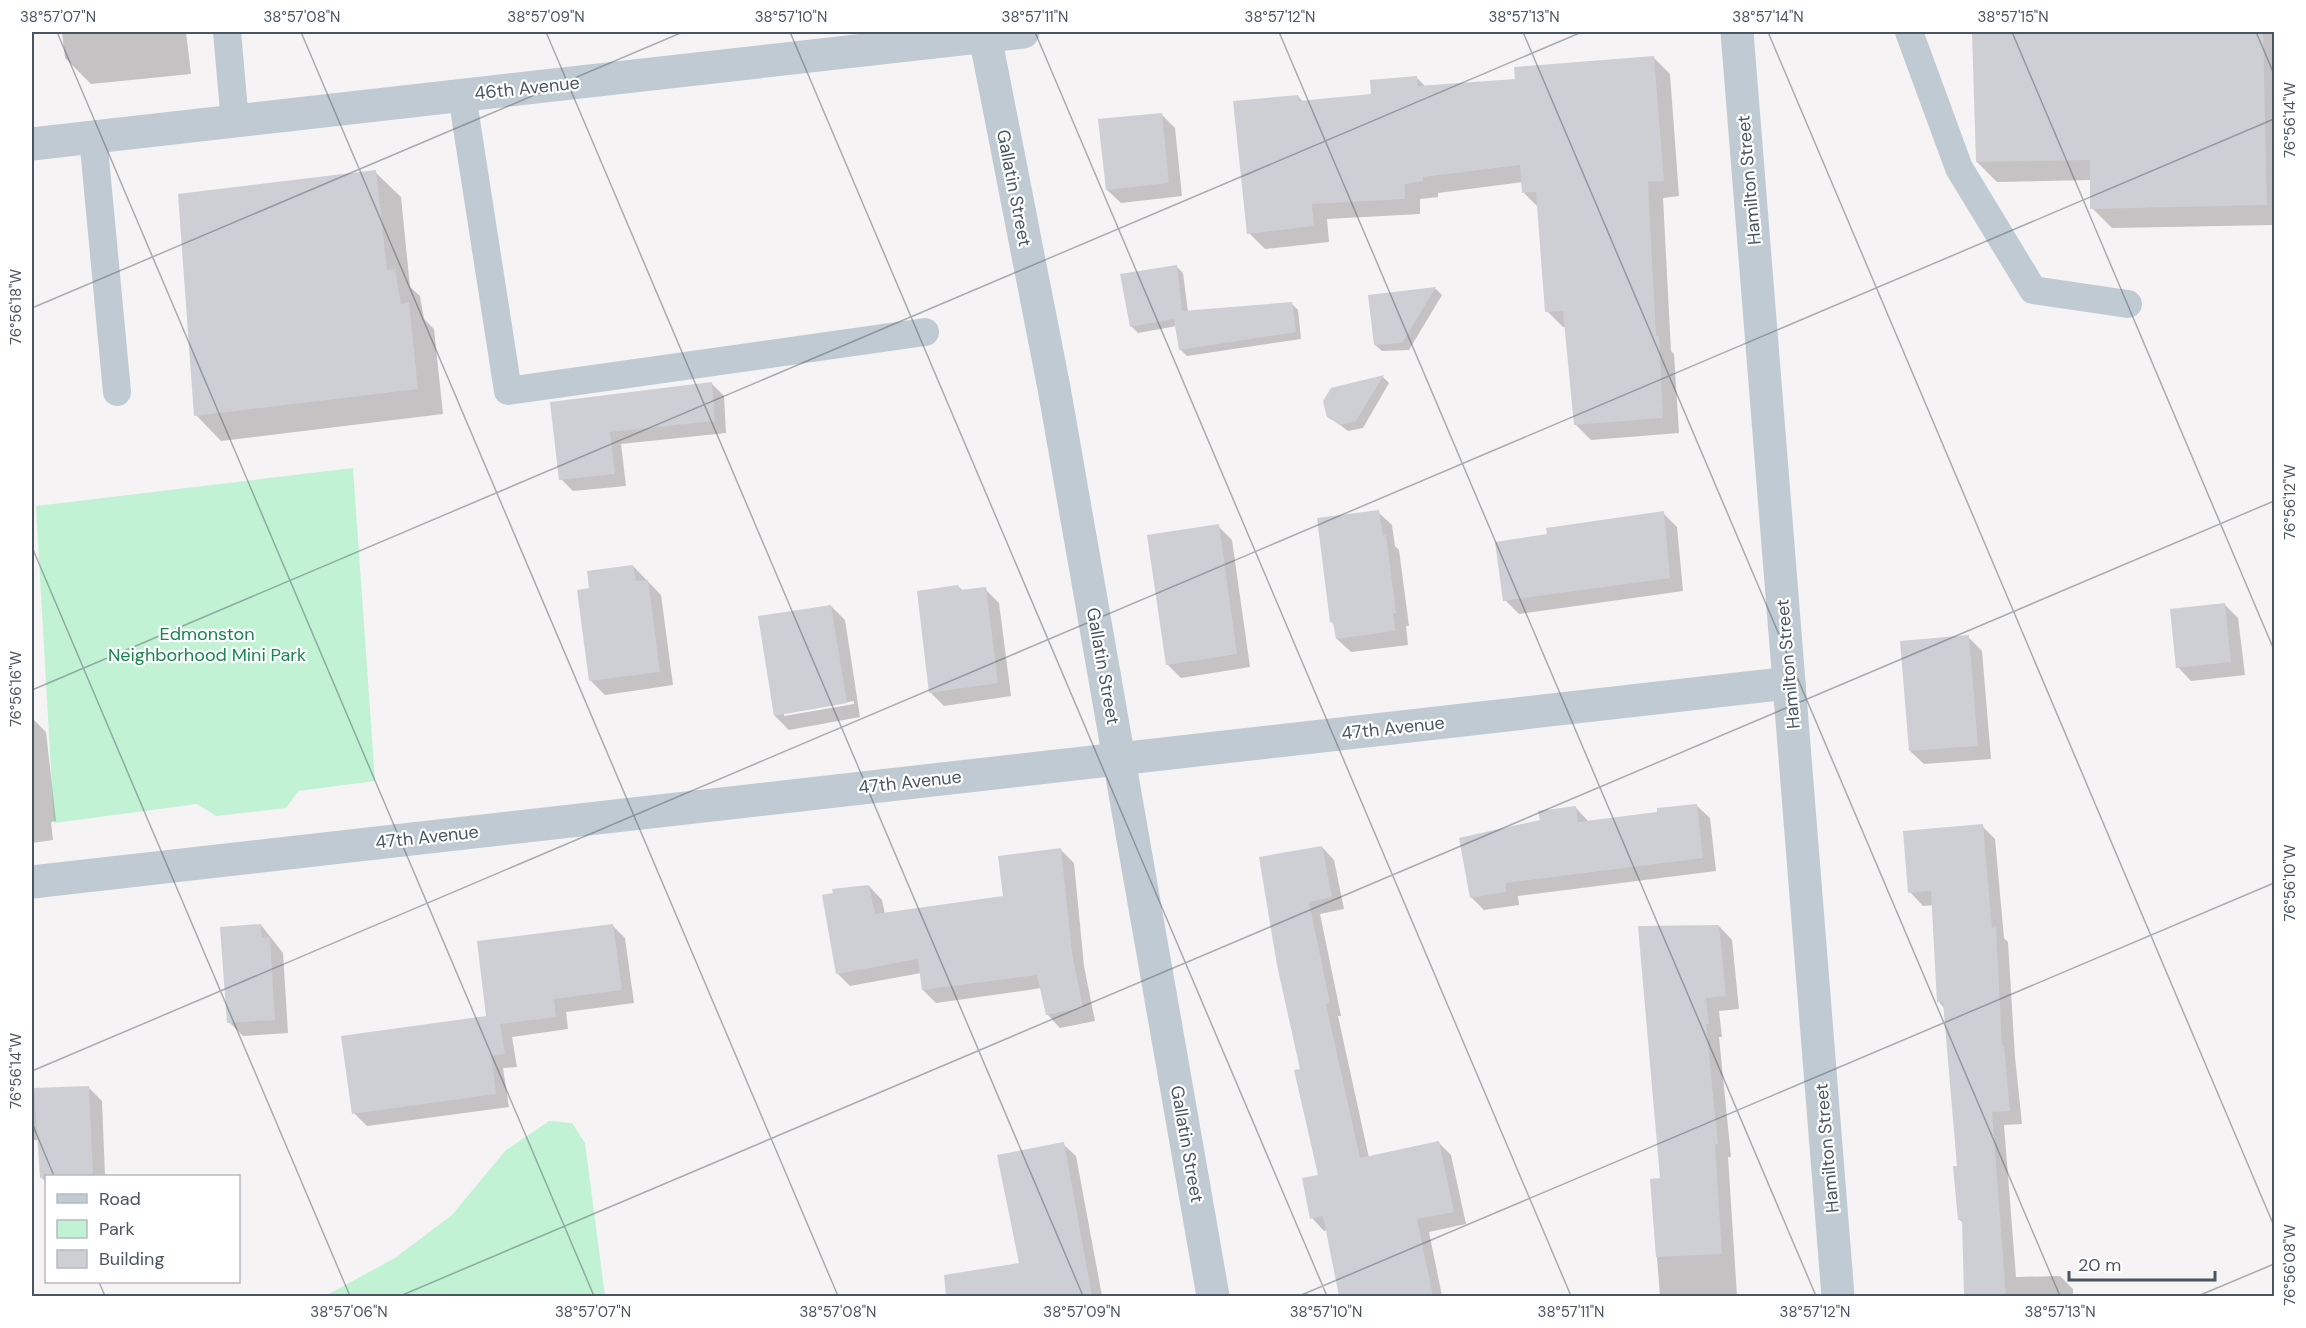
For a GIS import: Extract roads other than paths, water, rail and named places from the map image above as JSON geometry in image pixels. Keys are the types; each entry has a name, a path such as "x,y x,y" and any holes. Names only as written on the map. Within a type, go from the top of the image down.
{"street":[{"name":"Hamilton Street","path":"1737,32 1838,1296"},
{"name":"46th Avenue","path":"32,144 1009,33"},
{"name":"Gallatin Street","path":"1009,33 1054,388 1213,1296"},
{"name":"47th Avenue","path":"32,882 1789,683"}],"lane":[{"path":"227,32 235,122"},
{"path":"1909,32 1959,168 2033,290 2128,304"},
{"path":"462,95 508,391 925,332"},
{"path":"93,137 117,392"}],"park label":[{"name":"Edmonston Neighborhood Mini Park","path":"207,644"}]}
